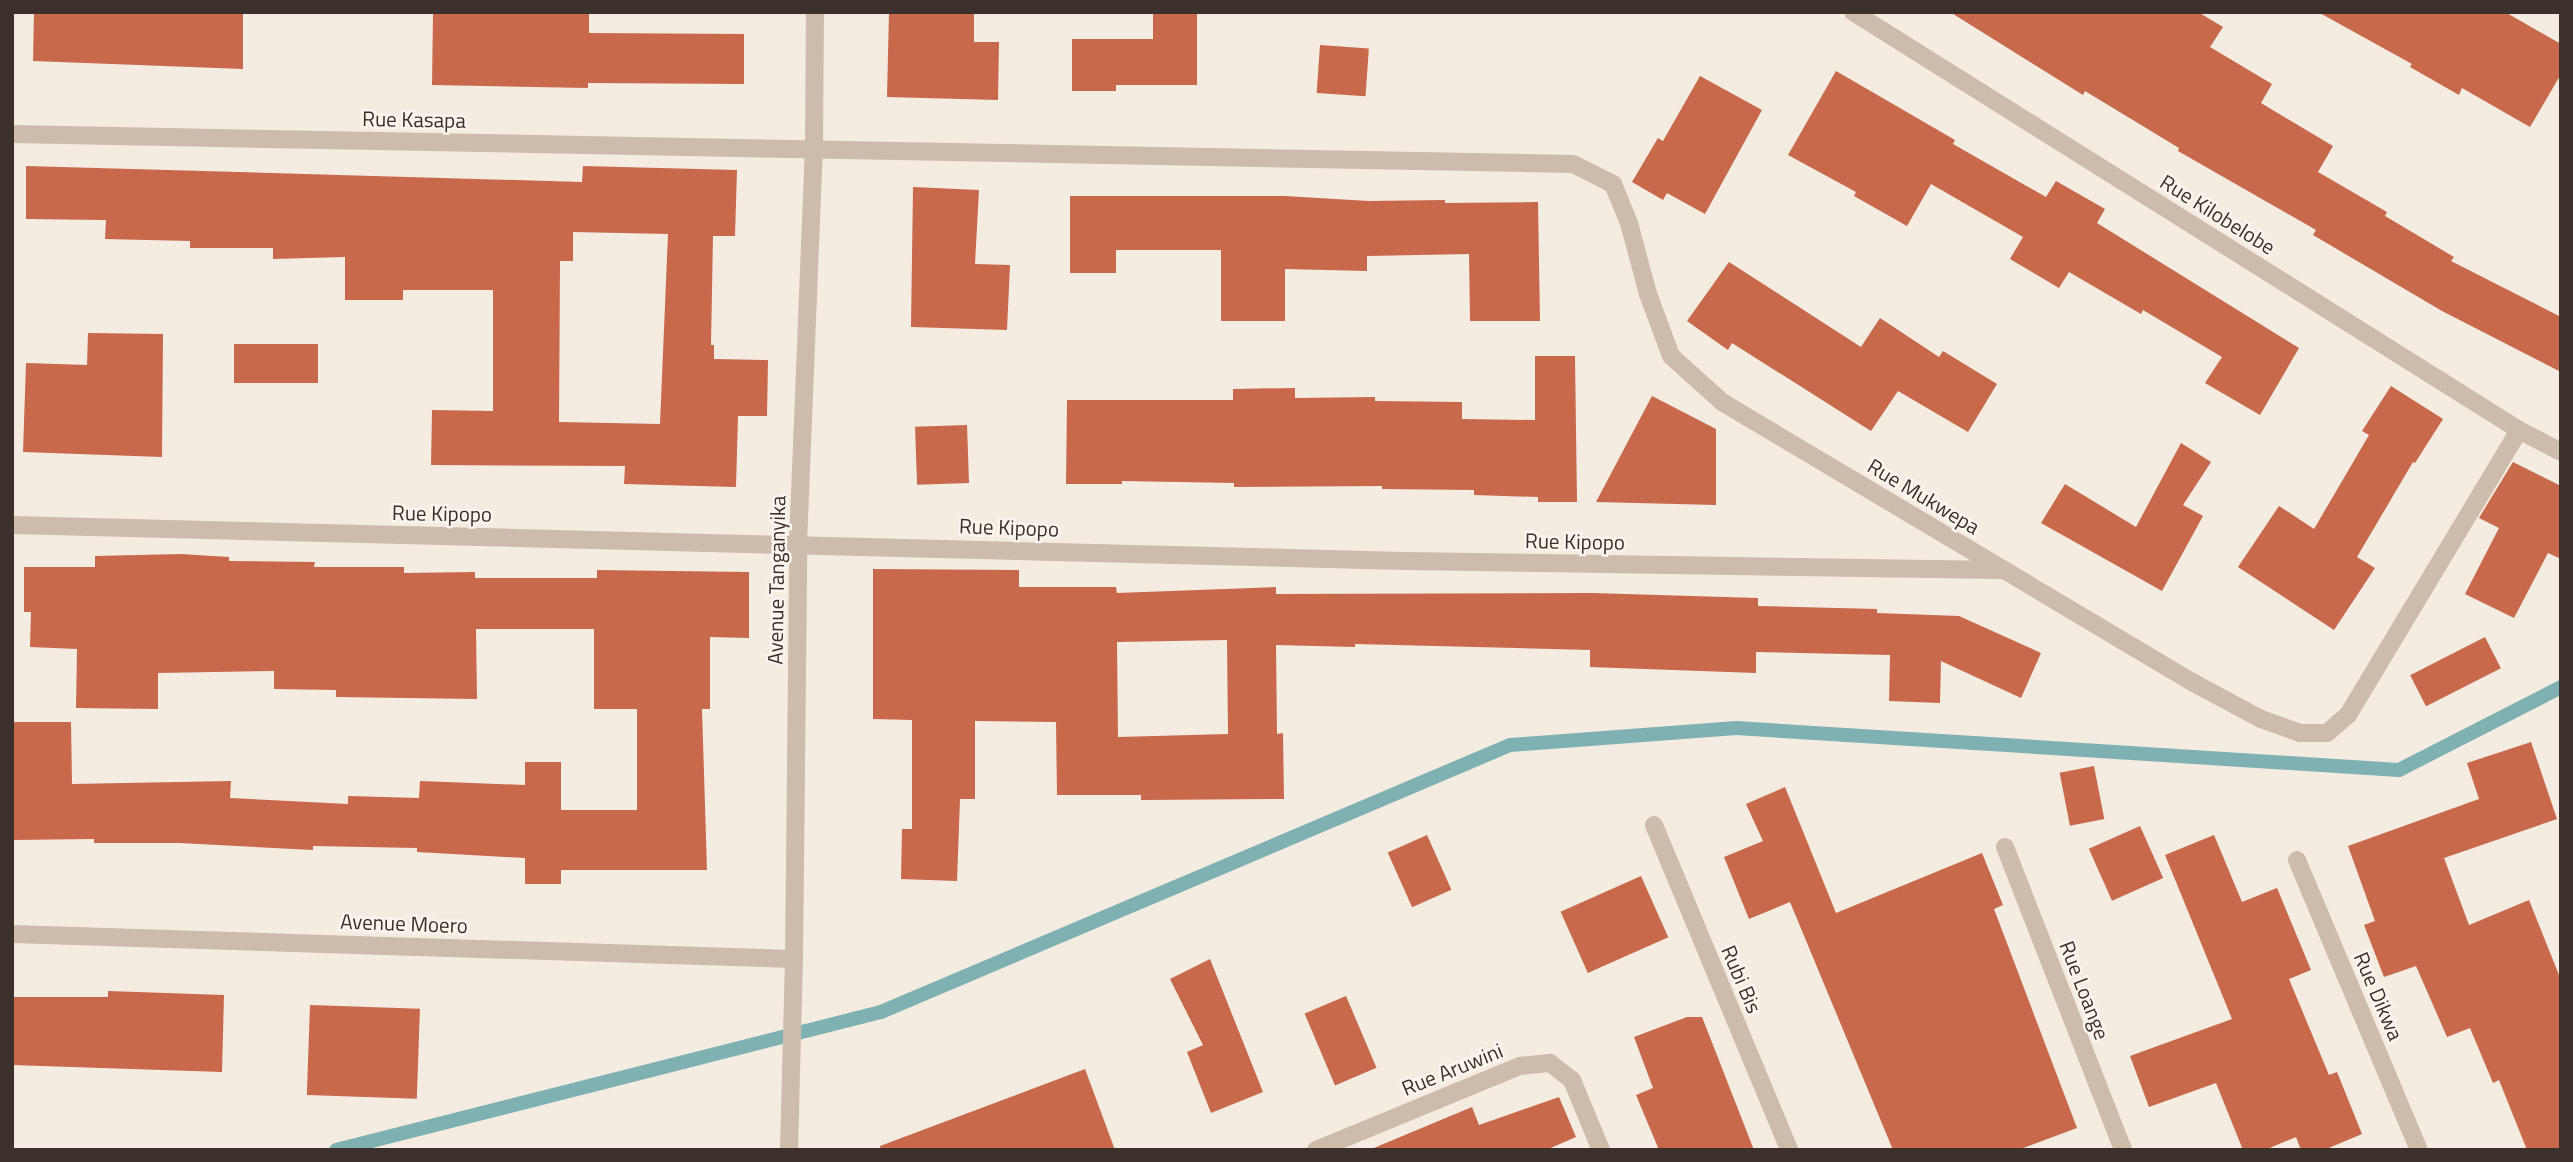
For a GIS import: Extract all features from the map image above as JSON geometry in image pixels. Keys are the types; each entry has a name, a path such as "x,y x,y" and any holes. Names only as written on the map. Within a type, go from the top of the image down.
{"street":[{"name":"Avenue Tanganyika","path":"789,1150 794,959 798,544 814,149 815,12"},
{"name":"Rue Kilobelobe","path":"1853,12 2519,430 2561,452"},
{"name":"Rue Kasapa","path":"12,134 1573,164 1612,184"},
{"name":"Rue Mukwepa","path":"1612,184 1629,223 1648,294 1671,356 1722,402 2192,682 2261,719 2300,733 2327,733 2348,715 2519,430"},
{"name":"Rue Kipopo","path":"12,525 1405,561 2004,570"},
{"name":"Rubi Bis","path":"1654,825 1788,1150"},
{"name":"Rue Loange","path":"2005,847 2123,1150"},
{"name":"Rue Dikwa","path":"2297,860 2419,1150"},
{"name":"Avenue Moero","path":"12,934 794,959"},
{"name":"Rue Aruwini","path":"1316,1150 1520,1066 1550,1063 1572,1080 1601,1150"}],"building":[{"path":"34,12 243,12 243,69 33,61"},
{"path":"433,12 589,12 589,33 744,34 744,84 588,83 588,88 432,85"},
{"path":"889,12 974,12 974,42 999,42 998,100 887,97"},
{"path":"1153,12 1197,12 1197,85 1116,85 1116,91 1072,91 1072,39 1153,39"},
{"path":"1950,12 2198,12 2223,27 2210,47 2272,84 2261,103 2333,146 2318,172 2387,212 2385,216 2454,257 2451,261 2561,317 2561,372 2442,311 2313,235 2316,230 2178,151 2179,148 2085,91 2083,95"},
{"path":"2318,12 2505,12 2561,44 2561,74 2530,127 2462,88 2459,95 2410,67 2412,64"},
{"path":"1320,45 1369,48 1366,96 1317,93"},
{"path":"1836,71 1955,140 1953,144 2046,197 2056,181 2105,209 2097,223 2299,348 2260,415 2205,383 2222,357 2143,310 2141,314 2069,272 2059,288 2010,259 2023,237 1931,184 1907,226 1854,196 1856,192 1788,155"},
{"path":"1700,76 1762,110 1705,214 1667,193 1663,200 1632,182 1658,138 1663,141"},
{"path":"26,166 582,182 583,166 737,170 735,236 713,236 711,345 714,345 714,359 768,360 767,416 738,416 736,487 624,484 625,466 431,465 432,410 493,411 493,290 403,290 403,300 345,300 345,257 273,259 273,248 190,248 190,241 105,239 106,220 26,219","holes":["573,232 668,234 660,424 559,422 560,261 573,261"]},
{"path":"913,187 979,190 975,264 1010,265 1007,330 911,327"},
{"path":"1070,196 1285,196 1369,201 1445,200 1445,203 1538,202 1540,321 1470,321 1469,254 1367,256 1367,271 1285,269 1285,321 1221,321 1221,250 1116,250 1116,273 1070,273"},
{"path":"1729,262 1861,347 1880,318 1939,357 1943,351 1997,384 1968,432 1898,391 1871,431 1732,343 1728,350 1687,321"},
{"path":"88,333 163,334 162,457 23,452 26,363 87,365"},
{"path":"234,344 318,344 318,383 234,383"},
{"path":"1535,356 1575,356 1577,502 1538,502 1538,497 1474,495 1474,490 1382,489 1382,486 1234,487 1234,483 1122,481 1122,484 1066,484 1067,400 1233,400 1233,389 1295,388 1295,398 1375,397 1375,401 1462,402 1462,419 1535,420"},
{"path":"2391,386 2443,419 2415,463 2413,462 2357,557 2375,568 2334,630 2238,567 2279,506 2314,529 2369,435 2362,431"},
{"path":"1652,396 1716,429 1716,505 1596,502"},
{"path":"967,425 969,483 917,485 915,427"},
{"path":"2181,443 2211,462 2183,505 2203,516 2162,591 2041,523 2065,484 2136,527"},
{"path":"2513,462 2561,486 2561,559 2548,553 2514,618 2465,594 2499,528 2479,518"},
{"path":"181,554 229,557 229,561 315,562 314,567 404,567 404,573 475,572 475,578 597,578 597,570 749,572 749,638 710,637 710,709 702,709 707,870 561,870 561,884 525,884 525,858 417,852 417,848 313,846 313,850 180,843 94,843 94,839 12,840 12,722 71,722 72,784 231,781 230,798 348,804 348,796 419,798 420,781 525,785 525,762 561,762 561,810 637,810 637,709 594,709 594,629 476,629 477,699 336,697 336,690 274,689 274,671 158,673 158,709 76,708 77,649 30,647 31,612 24,612 24,567 95,567 95,556"},
{"path":"873,569 1019,570 1019,587 1116,587 1117,593 1276,587 1276,594 1592,593 1758,598 1758,606 1877,609 1877,613 1959,616 2041,653 2021,698 1941,661 1940,703 1889,701 1890,655 1756,652 1756,673 1590,667 1590,650 1355,644 1355,647 1276,645 1277,734 1283,733 1284,799 1141,800 1141,795 1057,795 1056,722 975,721 975,799 960,799 957,881 901,879 902,829 912,829 912,720 873,719","holes":["1227,640 1228,734 1118,737 1117,642"]},
{"path":"2485,637 2501,668 2426,706 2410,675"},
{"path":"2531,742 2557,819 2444,858 2469,925 2529,900 2561,980 2561,1150 2527,1150 2499,1080 2493,1083 2470,1028 2447,1037 2416,966 2384,977 2364,925 2375,921 2348,846 2479,799 2467,763"},
{"path":"2094,766 2104,819 2070,826 2060,773"},
{"path":"1785,787 1836,913 1982,853 2003,905 1994,909 2077,1128 2018,1150 1893,1150 1790,902 1749,919 1724,857 1763,841 1746,804"},
{"path":"2140,826 2163,878 2112,901 2089,849"},
{"path":"1427,835 1451,890 1412,907 1388,852"},
{"path":"2214,835 2242,902 2277,888 2311,970 2289,979 2329,1075 2337,1072 2362,1134 2324,1150 2301,1150 2296,1137 2265,1150 2243,1150 2216,1083 2149,1107 2130,1056 2232,1019 2165,855"},
{"path":"1641,876 1668,937 1588,973 1561,912"},
{"path":"1210,959 1263,1092 1211,1113 1187,1052 1203,1045 1170,979"},
{"path":"108,991 224,995 222,1072 12,1065 12,997 108,997"},
{"path":"1346,996 1376,1068 1335,1085 1305,1014"},
{"path":"310,1005 420,1009 417,1099 307,1095"},
{"path":"1687,1017 1702,1017 1754,1150 1659,1150 1636,1095 1653,1088 1634,1037"},
{"path":"1085,1069 1115,1150 881,1150 880,1146"},
{"path":"1559,1097 1576,1137 1546,1150 1369,1150 1472,1107 1479,1125"}],"waterway":[{"path":"336,1150 881,1012 1510,745 1736,728 2399,770 2561,687"}]}
